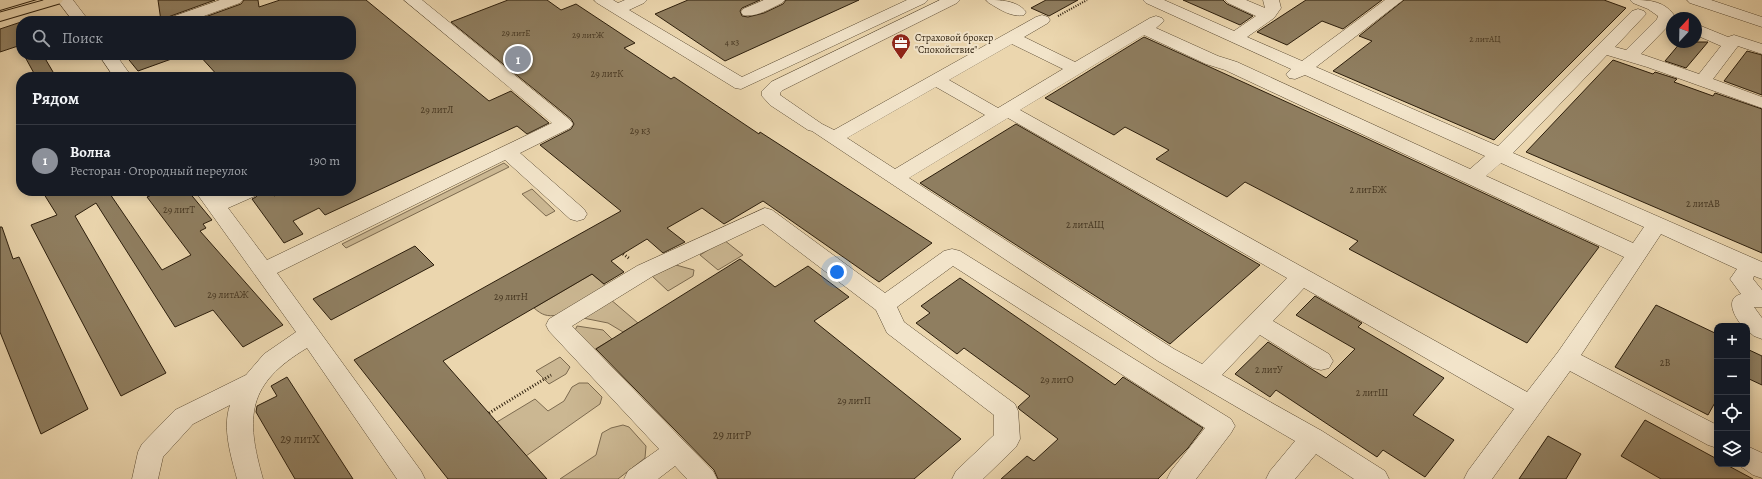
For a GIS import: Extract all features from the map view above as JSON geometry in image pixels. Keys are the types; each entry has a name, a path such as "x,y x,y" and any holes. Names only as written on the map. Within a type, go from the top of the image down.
{"main road":[{"path":"0,3 10,0"},
{"path":"0,16 55,0"}],"street":[{"path":"65,0 77,16"},
{"path":"189,16 235,0"},
{"path":"263,271 564,124 412,0"},
{"path":"602,0 742,84 920,0"},
{"path":"617,9 639,0"},
{"path":"749,12 777,0"},
{"path":"952,0 777,86 771,91 771,96 776,101 1166,355 1313,439 1376,479"},
{"path":"994,0 1018,12"},
{"path":"1151,0 1502,154 1756,268 1741,279 1759,299"},
{"path":"1233,0 1270,7"},
{"path":"1277,88 1395,0"},
{"path":"1695,0 1762,22"},
{"path":"1726,0 1762,12"},
{"path":"1473,178 1486,165 1502,154 1603,49 1638,7 1656,6 1663,10 1666,15"},
{"path":"1236,37 1270,7"},
{"path":"894,178 1174,10"},
{"path":"822,131 936,80 1042,20"},
{"path":"1630,56 1666,23"},
{"path":"1143,28 1637,254"},
{"path":"1702,32 1731,44"},
{"path":"1012,37 1075,69"},
{"path":"1702,81 1734,40 1762,49"},
{"path":"1603,49 1653,63 1762,103"},
{"path":"111,60 119,72"},
{"path":"936,80 1002,112 1301,277 1530,406"},
{"path":"506,152 577,214"},
{"path":"222,196 211,198 311,335 412,479"},
{"path":"704,479 557,325 645,271 765,215 885,305 895,327 1006,412 1007,439 964,479"},
{"path":"1477,479 1566,358 1657,224"},
{"path":"885,305 952,256 1222,426 1180,479"},
{"path":"1205,377 1301,277"},
{"path":"1759,299 1749,299 1744,302 1742,307 1743,312 1748,318 1762,330"},
{"path":"1257,322 1321,361"},
{"path":"250,479 241,442 241,411 253,382 271,361 290,346 311,335"},
{"path":"1566,358 1714,432"},
{"path":"145,479 151,452 184,417 253,382"},
{"path":"1278,479 1313,439"},
{"path":"638,479 677,451"},
{"path":"1750,459 1762,467"}],"path":[{"path":"1042,20 1049,21 1087,0"},
{"path":"623,254 634,262"},
{"path":"489,413 551,375"}],"shaded area":[{"path":"504,163 509,167 346,248 342,244"},
{"path":"532,189 555,211 546,216 522,194"},
{"path":"724,240 743,255 718,270 700,255"},
{"path":"676,265 694,270 693,276 668,291 652,276"},
{"path":"592,274 607,287 558,315 545,315 534,308"},
{"path":"610,299 638,323 623,332 608,323 583,318"},
{"path":"577,326 603,330 612,339 587,354 573,335"},
{"path":"560,357 570,367 566,374 549,384 536,371"},
{"path":"579,383 588,383 602,397 600,404 526,456 497,422 535,399 548,411 564,401 572,387"},
{"path":"623,425 629,427 646,446 645,458 618,479 560,479 596,455 602,433 611,428"}],"building":[{"path":"158,0 215,0 171,16 160,16"},
{"path":"244,0 258,0 259,7 280,0 366,0 489,101 511,91 549,123 527,134 517,126 325,215 319,208 293,221 303,234 284,243 252,199 257,196 356,196 356,72 214,72 204,60 356,60 356,16 208,16 241,4"},
{"path":"508,0 547,0 561,10 576,4 635,43 624,48 671,79 674,77 759,134 760,132 932,243 879,282 763,201 724,224 702,208 667,228 685,242 663,253 647,239 611,261 624,272 604,284 592,274 443,361 547,479 448,479 354,360 621,211 540,145 571,129 574,124 571,119 451,22"},
{"path":"688,0 760,0 742,8 740,11 742,16 748,17 764,13 783,4 786,0 859,0 725,61 655,14"},
{"path":"1046,0 1078,0 1049,16 1031,8"},
{"path":"1183,0 1223,0 1227,4 1253,16 1240,25"},
{"path":"1306,0 1382,0 1343,29 1322,21 1287,45 1257,32"},
{"path":"1404,0 1604,0 1626,8 1494,140 1333,71 1372,41 1359,36"},
{"path":"16,24 16,47 0,52 0,29"},
{"path":"1144,37 1599,247 1527,343 1349,249 1358,241 1245,182 1227,197 1156,159 1169,150 1125,127 1114,135 1045,98"},
{"path":"1702,42 1708,42 1686,68 1665,61 1676,48 1702,48"},
{"path":"1747,51 1762,55 1762,95 1724,81"},
{"path":"27,60 46,60 53,72 33,72"},
{"path":"129,60 169,60 138,71"},
{"path":"1613,60 1653,74 1655,72 1677,79 1674,82 1713,96 1715,93 1762,109 1762,253 1526,152"},
{"path":"1016,124 1260,265 1170,344 920,183"},
{"path":"45,196 111,196 162,270 191,255 147,197 192,196 212,220 203,224 206,228 200,231 283,325 243,347 213,310 175,327 96,203 75,216 166,373 121,396 31,225 57,215"},
{"path":"0,227 2,227 13,259 19,257 88,409 41,434 0,332"},
{"path":"415,246 434,265 331,320 313,299"},
{"path":"740,259 775,287 808,266 849,297 814,321 961,439 914,479 718,479 714,470 596,349"},
{"path":"960,278 1115,385 1123,377 1203,428 1188,448 1158,479 1001,479 1027,456 1034,461 1058,439 1019,409 1018,407 1030,396 964,348 957,354 916,323 930,313 921,306"},
{"path":"1315,296 1362,323 1358,327 1444,378 1413,415 1454,440 1425,477 1383,450 1377,457 1276,390 1270,397 1235,374 1268,342 1326,378 1355,349 1296,315"},
{"path":"1656,305 1714,333 1714,404 1708,415 1615,367"},
{"path":"1750,350 1762,356 1762,385 1750,379"},
{"path":"287,377 353,479 295,479 256,412 257,406 277,396 271,386"},
{"path":"1645,420 1714,457 1714,467 1731,467 1753,479 1661,479 1621,456"},
{"path":"1548,436 1581,454 1566,479 1519,479"}],"tram line":[{"path":"0,12 43,0"}],"place":[{"name":"Волна","path":"518,59"},
{"name":"Страховой брокер \"Спокойствие\"","path":"901,60"}]}
